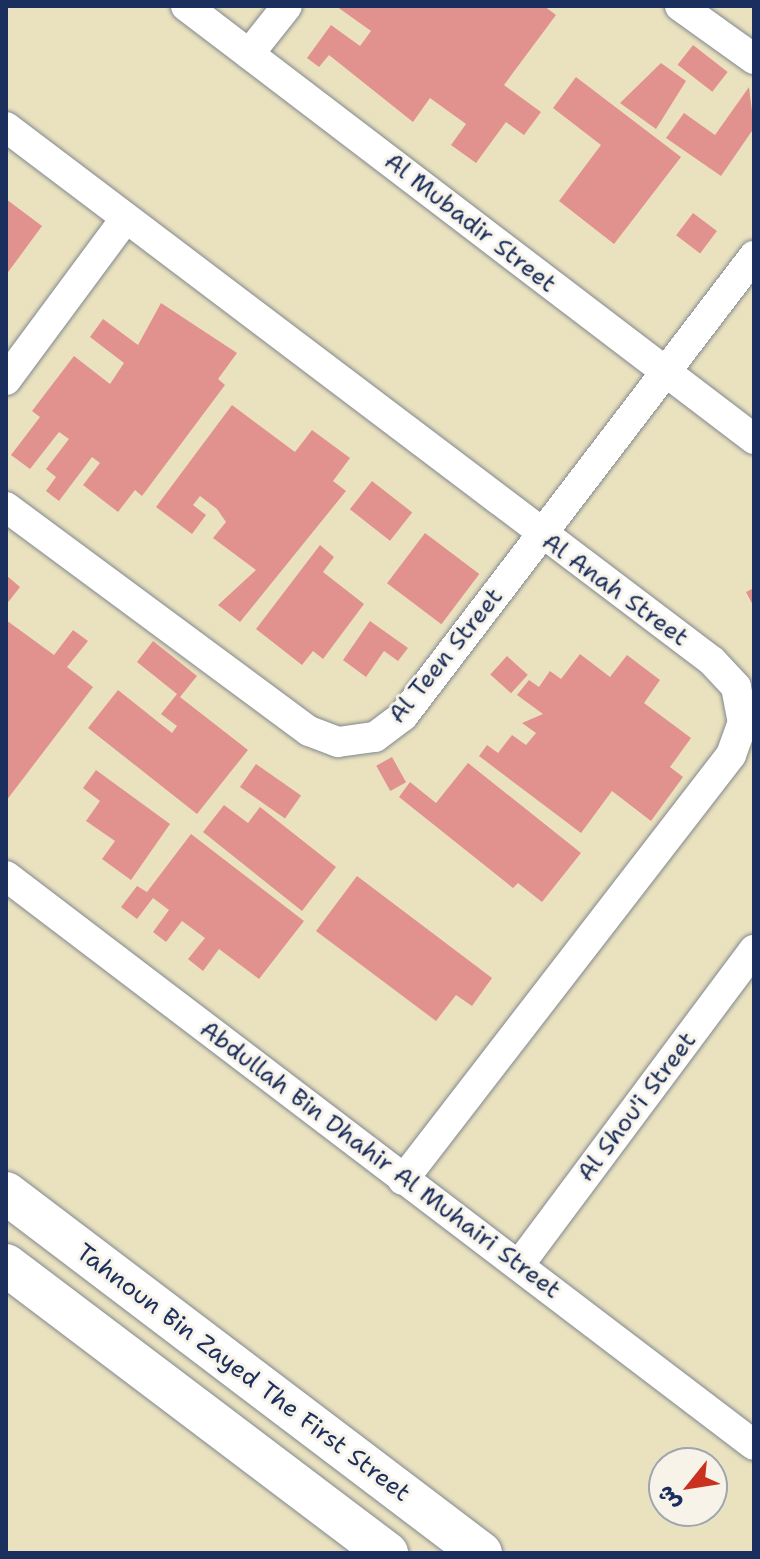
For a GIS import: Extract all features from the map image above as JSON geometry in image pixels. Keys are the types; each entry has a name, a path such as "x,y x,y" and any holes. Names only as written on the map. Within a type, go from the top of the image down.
{"street":[{"name":"Al Mubadir Street","path":"186,6 754,439"},
{"path":"249,54 287,6"},
{"path":"680,6 754,59"},
{"name":"Al Anah Street","path":"6,127 726,673 742,704 740,739 403,1180"},
{"path":"6,380 125,219"},
{"name":"Al Teen Street","path":"6,507 309,731 338,742 375,737 403,716 754,256"},
{"name":"Abdullah Bin Dhahir Al Muhairi Street","path":"6,876 754,1445"},
{"name":"Al Shou'i Street","path":"519,1265 754,950"},
{"name":"Tahnoun Bin Zayed The First Street","path":"6,1193 481,1553"},
{"path":"12,1271 387,1553"}],"building":[{"path":"336,6 544,6 556,15 504,85 541,112 524,135 506,122 476,163 451,145 466,124 430,98 413,122 329,55 319,67 307,58 331,25 360,46 371,31"},
{"path":"693,45 728,72 712,92 678,65"},
{"path":"661,63 686,81 656,129 620,103"},
{"path":"576,77 681,157 614,244 559,201 601,145 553,108"},
{"path":"749,87 754,128 721,176 666,138 684,113 715,135"},
{"path":"6,199 42,226 6,275"},
{"path":"693,213 717,231 700,253 676,235"},
{"path":"161,303 237,353 218,379 225,385 142,496 135,490 118,512 83,485 100,463 92,457 59,501 46,491 56,477 46,469 69,439 59,432 30,469 11,455 40,417 32,411 74,356 110,384 124,363 90,337 103,319 138,345"},
{"path":"232,405 295,452 312,430 350,458 333,481 346,491 240,622 218,605 256,570 213,538 226,522 217,509 200,496 193,505 206,515 192,534 156,507"},
{"path":"372,481 412,512 390,541 350,509"},
{"path":"425,533 479,574 441,624 387,583"},
{"path":"320,545 334,557 323,572 364,604 323,659 313,651 302,665 256,629"},
{"path":"6,575 20,587 6,605"},
{"path":"754,588 754,607 746,592"},
{"path":"6,620 54,655 73,630 88,641 67,667 93,687 6,801"},
{"path":"370,621 408,648 398,661 384,651 366,677 343,660"},
{"path":"153,641 197,676 180,697 248,750 197,814 88,728 118,690 172,733 177,726 161,714 177,694 137,662"},
{"path":"580,654 610,677 627,655 660,680 644,703 691,738 670,767 683,777 651,821 612,791 581,833 479,756 487,745 498,753 512,735 526,745 536,733 522,723 543,714 517,695 529,680 539,687 550,671 561,679"},
{"path":"507,656 528,675 511,693 490,675"},
{"path":"392,757 406,782 390,791 376,766"},
{"path":"468,763 581,853 542,902 518,883 513,888 399,797 410,782 436,803"},
{"path":"256,764 301,796 285,818 240,787"},
{"path":"96,770 170,824 131,880 102,859 115,841 86,821 100,801 83,788"},
{"path":"224,805 248,823 260,807 336,867 302,911 203,832"},
{"path":"191,834 304,921 259,979 219,949 203,971 188,959 205,938 182,921 166,942 153,932 169,910 153,898 137,919 121,907 137,886 147,892"},
{"path":"357,876 492,978 472,1006 456,995 436,1021 316,931"}]}
